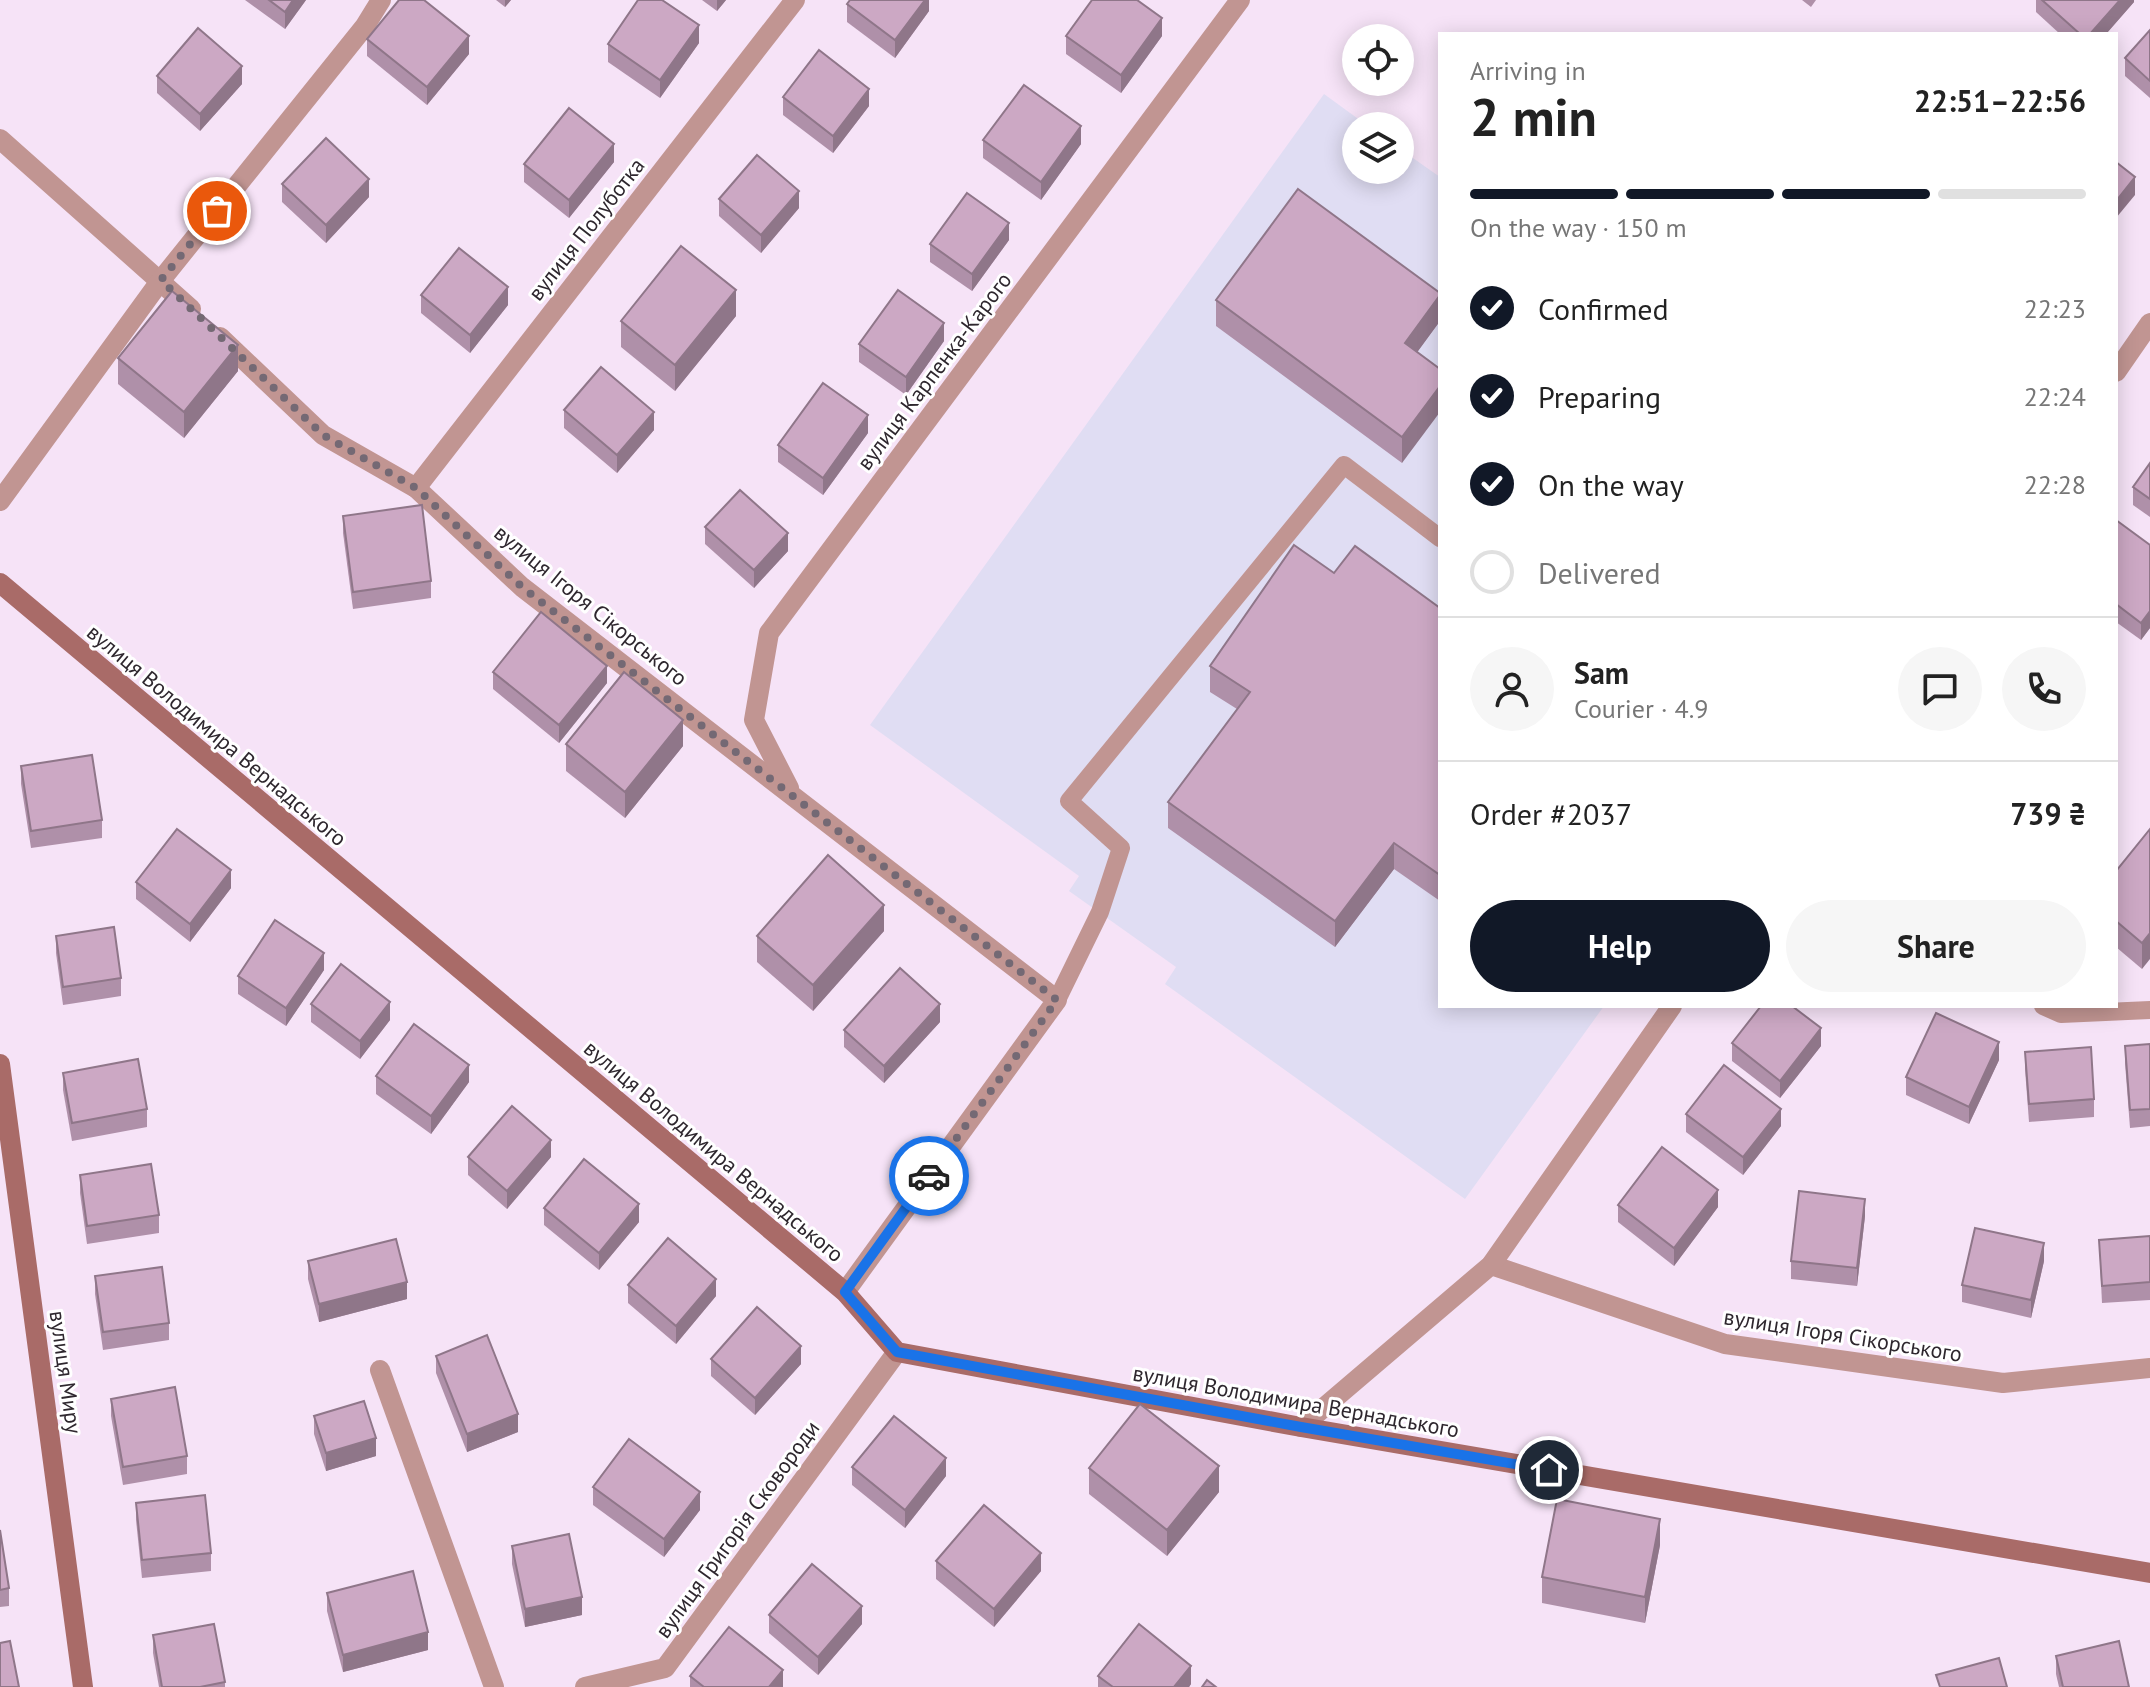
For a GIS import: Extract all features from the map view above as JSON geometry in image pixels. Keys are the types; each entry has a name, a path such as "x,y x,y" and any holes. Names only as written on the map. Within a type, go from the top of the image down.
{"street":[{"path":"0,501 161,280 355,38 381,0"},
{"name":"вулиця Полуботка","path":"416,488 795,0"},
{"name":"вулиця Карпенка-Карого","path":"792,795 754,720 769,633 1240,0"},
{"name":"вулиця Ігоря Сікорського","path":"0,139 161,280 323,435 416,488 522,587 1057,1000"},
{"path":"2118,369 2150,323"},
{"name":"вулиця Володимира Вернадського","path":"0,583 845,1292 897,1352 1301,1427 2150,1573"},
{"path":"845,1292 1057,1000"},
{"path":"1301,1427 1491,1265 1671,1008"},
{"name":"вулиця Миру","path":"0,1064 83,1687"},
{"name":"вулиця Ігоря Сікорського","path":"1491,1265 1725,1344 2003,1383 2150,1368"},
{"name":"вулиця Григорія Сковороди","path":"585,1687 665,1668 897,1352"},
{"path":"380,1370 494,1687"}],"lane":[{"path":"1057,1000 1100,912 1121,848 1069,801 1344,465 1438,536"},
{"path":"2048,1008 2061,1014 2150,1010"}],"shaded area":[{"path":"1324,94 1349,112 1342,112 1342,184 1414,184 1414,159 1438,176 1438,1008 1603,1008 1465,1199 1165,984 1176,967 1069,891 1079,876 870,725"}],"building":[{"path":"269,0 293,0 285,12"},
{"path":"399,0 424,0 469,36 427,87 367,39"},
{"path":"638,0 662,0 699,25 660,80 608,44"},
{"path":"850,0 925,0 895,40 847,4"},
{"path":"1092,0 1137,0 1162,18 1121,75 1066,36"},
{"path":"2042,0 2120,0 2092,32 2078,32"},
{"path":"198,28 242,66 200,114 157,76"},
{"path":"2150,30 2150,81 2125,58"},
{"path":"819,50 869,89 833,136 783,97"},
{"path":"1024,85 1081,126 1041,182 983,140"},
{"path":"569,108 614,144 569,200 524,164"},
{"path":"326,138 369,179 326,225 282,184"},
{"path":"757,155 799,191 761,235 719,199"},
{"path":"2118,164 2135,177 2118,198"},
{"path":"1298,189 1438,292 1438,298 1405,343 1438,368 1438,389 1402,437 1216,300"},
{"path":"967,193 1009,223 972,274 930,244"},
{"path":"681,246 736,290 675,365 621,321"},
{"path":"459,248 508,287 470,335 421,295"},
{"path":"898,290 944,323 906,377 859,344"},
{"path":"172,291 238,345 184,412 118,358"},
{"path":"601,367 654,412 617,455 564,410"},
{"path":"823,383 868,415 823,478 778,445"},
{"path":"2150,463 2150,499 2133,487"},
{"path":"740,490 788,533 754,570 705,527"},
{"path":"422,505 431,581 353,592 343,516"},
{"path":"2118,521 2150,545 2150,611 2141,623 2118,606"},
{"path":"1294,545 1334,573 1355,546 1438,607 1438,874 1394,843 1335,921 1168,802 1250,692 1210,666"},
{"path":"541,612 607,666 559,725 493,672"},
{"path":"624,672 683,720 625,792 566,744"},
{"path":"92,755 102,820 31,831 21,766"},
{"path":"177,829 231,870 190,924 136,882"},
{"path":"2150,829 2150,933 2142,943 2118,923 2118,869"},
{"path":"828,855 884,905 813,985 757,936"},
{"path":"275,920 324,953 286,1008 238,976"},
{"path":"114,927 121,978 63,987 56,936"},
{"path":"341,964 390,1002 360,1041 311,1004"},
{"path":"900,968 940,1004 884,1066 844,1030"},
{"path":"1759,1008 1795,1008 1821,1028 1780,1081 1732,1043"},
{"path":"1936,1013 1999,1042 1969,1107 1906,1077"},
{"path":"414,1024 469,1065 431,1116 376,1076"},
{"path":"2150,1044 2150,1109 2130,1110 2125,1046"},
{"path":"2091,1047 2094,1099 2029,1104 2025,1052"},
{"path":"138,1059 147,1109 72,1123 63,1073"},
{"path":"1724,1065 1781,1109 1743,1157 1686,1114"},
{"path":"512,1106 551,1140 507,1191 468,1157"},
{"path":"1662,1147 1718,1190 1674,1248 1618,1205"},
{"path":"584,1159 639,1204 599,1253 544,1208"},
{"path":"151,1164 159,1215 87,1226 80,1175"},
{"path":"1799,1191 1865,1199 1857,1268 1791,1261"},
{"path":"1975,1228 2044,1243 2031,1300 1962,1285"},
{"path":"2150,1236 2150,1282 2102,1286 2099,1240"},
{"path":"668,1238 716,1279 676,1326 628,1285"},
{"path":"396,1239 407,1282 319,1304 308,1261"},
{"path":"162,1267 169,1323 103,1332 95,1276"},
{"path":"757,1307 801,1346 755,1398 711,1359"},
{"path":"487,1335 518,1414 467,1434 436,1356"},
{"path":"175,1387 187,1456 123,1467 111,1399"},
{"path":"364,1401 376,1438 326,1453 314,1416"},
{"path":"1140,1404 1219,1466 1167,1530 1089,1468"},
{"path":"894,1416 946,1458 905,1510 852,1467"},
{"path":"629,1439 700,1492 664,1539 593,1487"},
{"path":"205,1495 211,1553 142,1560 136,1503"},
{"path":"1557,1499 1660,1519 1645,1597 1542,1577"},
{"path":"984,1505 1041,1553 994,1609 936,1561"},
{"path":"0,1530 9,1588 0,1590"},
{"path":"569,1534 582,1597 525,1609 512,1546"},
{"path":"812,1564 862,1606 818,1657 769,1615"},
{"path":"413,1571 428,1632 343,1655 327,1593"},
{"path":"214,1624 225,1682 200,1687 162,1687 153,1635"},
{"path":"1139,1624 1191,1666 1174,1687 1113,1687 1098,1676"},
{"path":"729,1627 783,1670 769,1687 704,1687 690,1676"},
{"path":"10,1641 19,1687 0,1687 0,1643"},
{"path":"2119,1641 2129,1687 2063,1687 2056,1656"},
{"path":"1999,1658 2007,1687 1940,1687 1936,1675"},
{"path":"1207,1680 1216,1687 1202,1687"}],"way so far":[{"path":"217,211 161,280 323,435 416,488 522,587 1057,1000 929,1176"}],"route":[{"path":"929,1176 845,1292 897,1352 1549,1470"}]}
